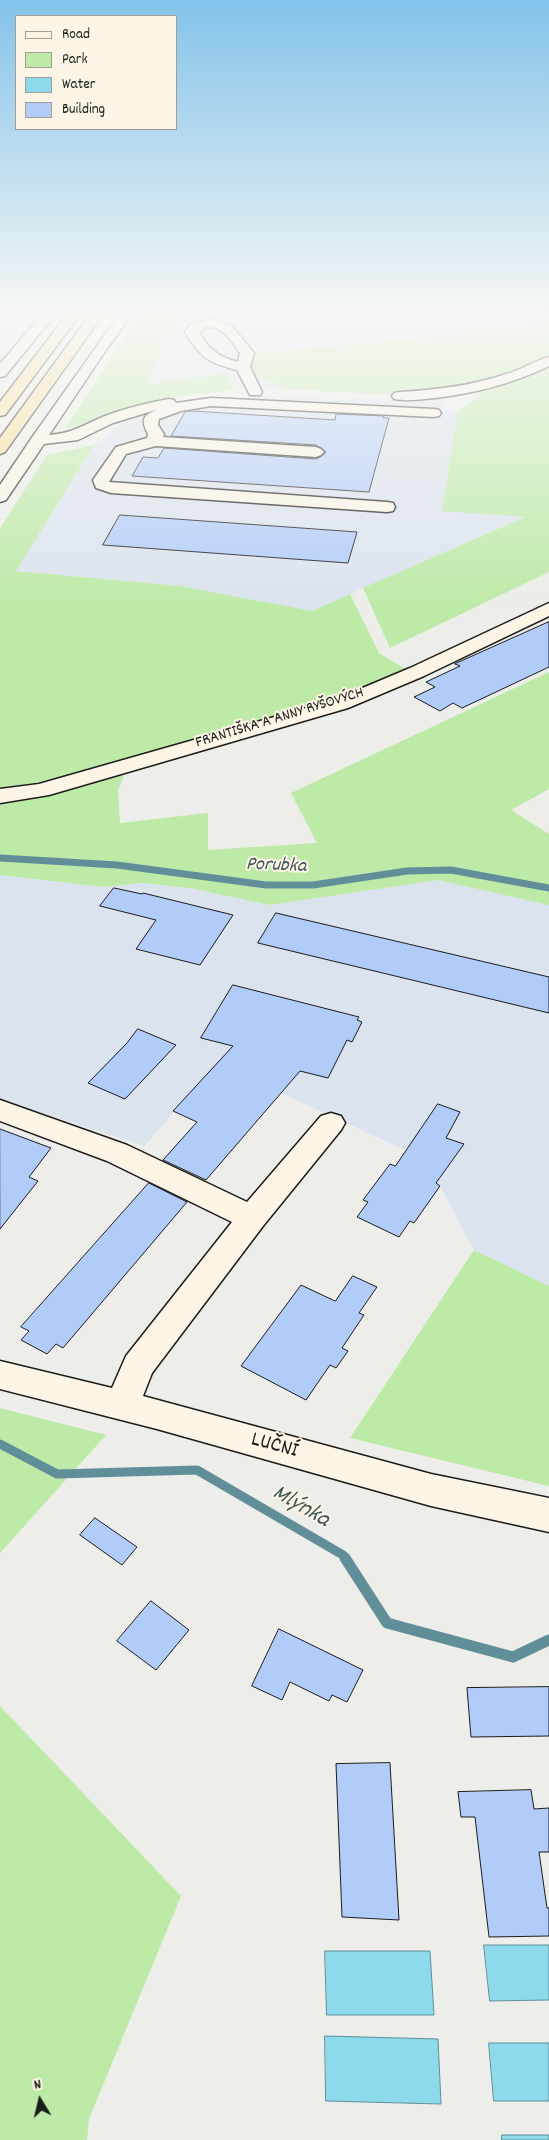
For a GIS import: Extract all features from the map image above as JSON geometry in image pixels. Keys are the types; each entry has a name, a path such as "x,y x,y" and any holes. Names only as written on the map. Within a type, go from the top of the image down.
{"highway":[{"path":"0,449 27,412"}],"street":[{"path":"0,497 57,412"},
{"path":"38,439 50,440 73,437 108,420 132,412"},
{"path":"154,441 156,434 151,425 152,417 165,412"},
{"path":"411,412 434,413"},
{"path":"316,452 154,441 122,450 100,480 102,485 111,488 387,507"},
{"name":"FRANTIŠKA A ANNY RYŠOVÝCH","path":"0,796 41,790 341,704 417,672 549,609"},
{"path":"0,1110 117,1153 252,1218"},
{"path":"122,1405 138,1366 252,1218 331,1123"},
{"name":"LUČNÍ","path":"0,1375 122,1405 431,1490 548,1515"}],"shaded area":[{"path":"147,412 463,412 526,516 312,611 181,586 15,571 94,445 132,416"},
{"path":"0,875 103,887 142,883 190,888 270,905 438,880 549,905 549,1286 474,1250 440,1186 436,1183 446,1169 216,1065 144,1146 0,1099"}],"green space":[{"path":"76,412 119,412 85,428 65,428"},
{"path":"458,412 549,412 549,572 390,648 363,588 525,517 442,511"},
{"path":"94,445 16,571 181,586 312,611 350,594 379,653 407,670 327,704 102,767 41,782 0,788 0,528 47,455"},
{"path":"549,672 549,789 511,810 549,834 549,905 438,880 270,905 190,888 142,883 103,887 0,875 0,802 31,798 125,773 118,790 120,823 208,813 208,850 317,843 291,793"},
{"path":"474,1250 549,1286 549,1486 350,1438"},
{"path":"0,1408 106,1435 0,1553"},
{"path":"0,1706 181,1896 89,2119 87,2140 0,2140"}],"water":[{"path":"484,1945 549,1945 549,2000 490,2001"},
{"path":"325,1951 430,1951 434,2015 327,2015"},
{"path":"325,2036 438,2039 441,2104 326,2101"},
{"path":"489,2043 549,2043 549,2101 494,2101"},
{"path":"502,2135 549,2135 549,2140 502,2140"}],"building":[{"path":"185,412 335,420 336,414 384,416 383,418 389,418 369,492 132,476 143,457 158,458 164,448 316,459 326,452 316,445 171,436"},
{"path":"120,515 357,532 348,563 103,545"},
{"path":"549,622 549,667 462,708 453,703 440,711 414,697 435,687 426,682 460,666 455,664"},
{"path":"114,888 143,893 233,915 200,965 136,949 156,920 100,906"},
{"path":"276,913 549,977 549,1013 258,943"},
{"path":"233,985 359,1017 357,1020 362,1022 352,1042 347,1040 328,1078 300,1071 206,1180 163,1160 197,1122 173,1111 233,1046 201,1038"},
{"path":"138,1029 176,1045 125,1099 88,1083 127,1043"},
{"path":"438,1104 460,1112 446,1138 464,1144 436,1183 440,1186 414,1223 410,1221 399,1237 357,1217 368,1202 363,1200 390,1164 395,1166"},
{"path":"0,1129 51,1148 29,1177 38,1181 0,1229"},
{"path":"149,1183 187,1202 63,1348 56,1344 47,1354 21,1340 29,1331 21,1327"},
{"path":"353,1276 377,1287 359,1313 364,1315 342,1348 348,1351 336,1368 330,1365 306,1400 241,1366 301,1285 335,1301"},
{"path":"95,1518 137,1547 122,1565 80,1535"},
{"path":"151,1601 189,1630 156,1670 117,1641"},
{"path":"279,1629 363,1670 347,1702 332,1695 329,1701 290,1682 282,1700 252,1686"},
{"path":"549,1687 549,1736 471,1737 467,1688"},
{"path":"390,1763 399,1920 342,1917 336,1764"},
{"path":"531,1790 534,1809 549,1808 549,1852 539,1852 547,1908 549,1908 549,1936 489,1937 475,1817 461,1817 458,1792"}],"waterway":[{"name":"Porubka","path":"0,858 117,865 266,885 313,885 407,871 451,870 549,888"},
{"name":"Mlýnka","path":"0,1444 57,1474 197,1470 343,1555 346,1559"},
{"name":"Mlýnka","path":"345,1558 387,1623 513,1657 549,1640"}]}
